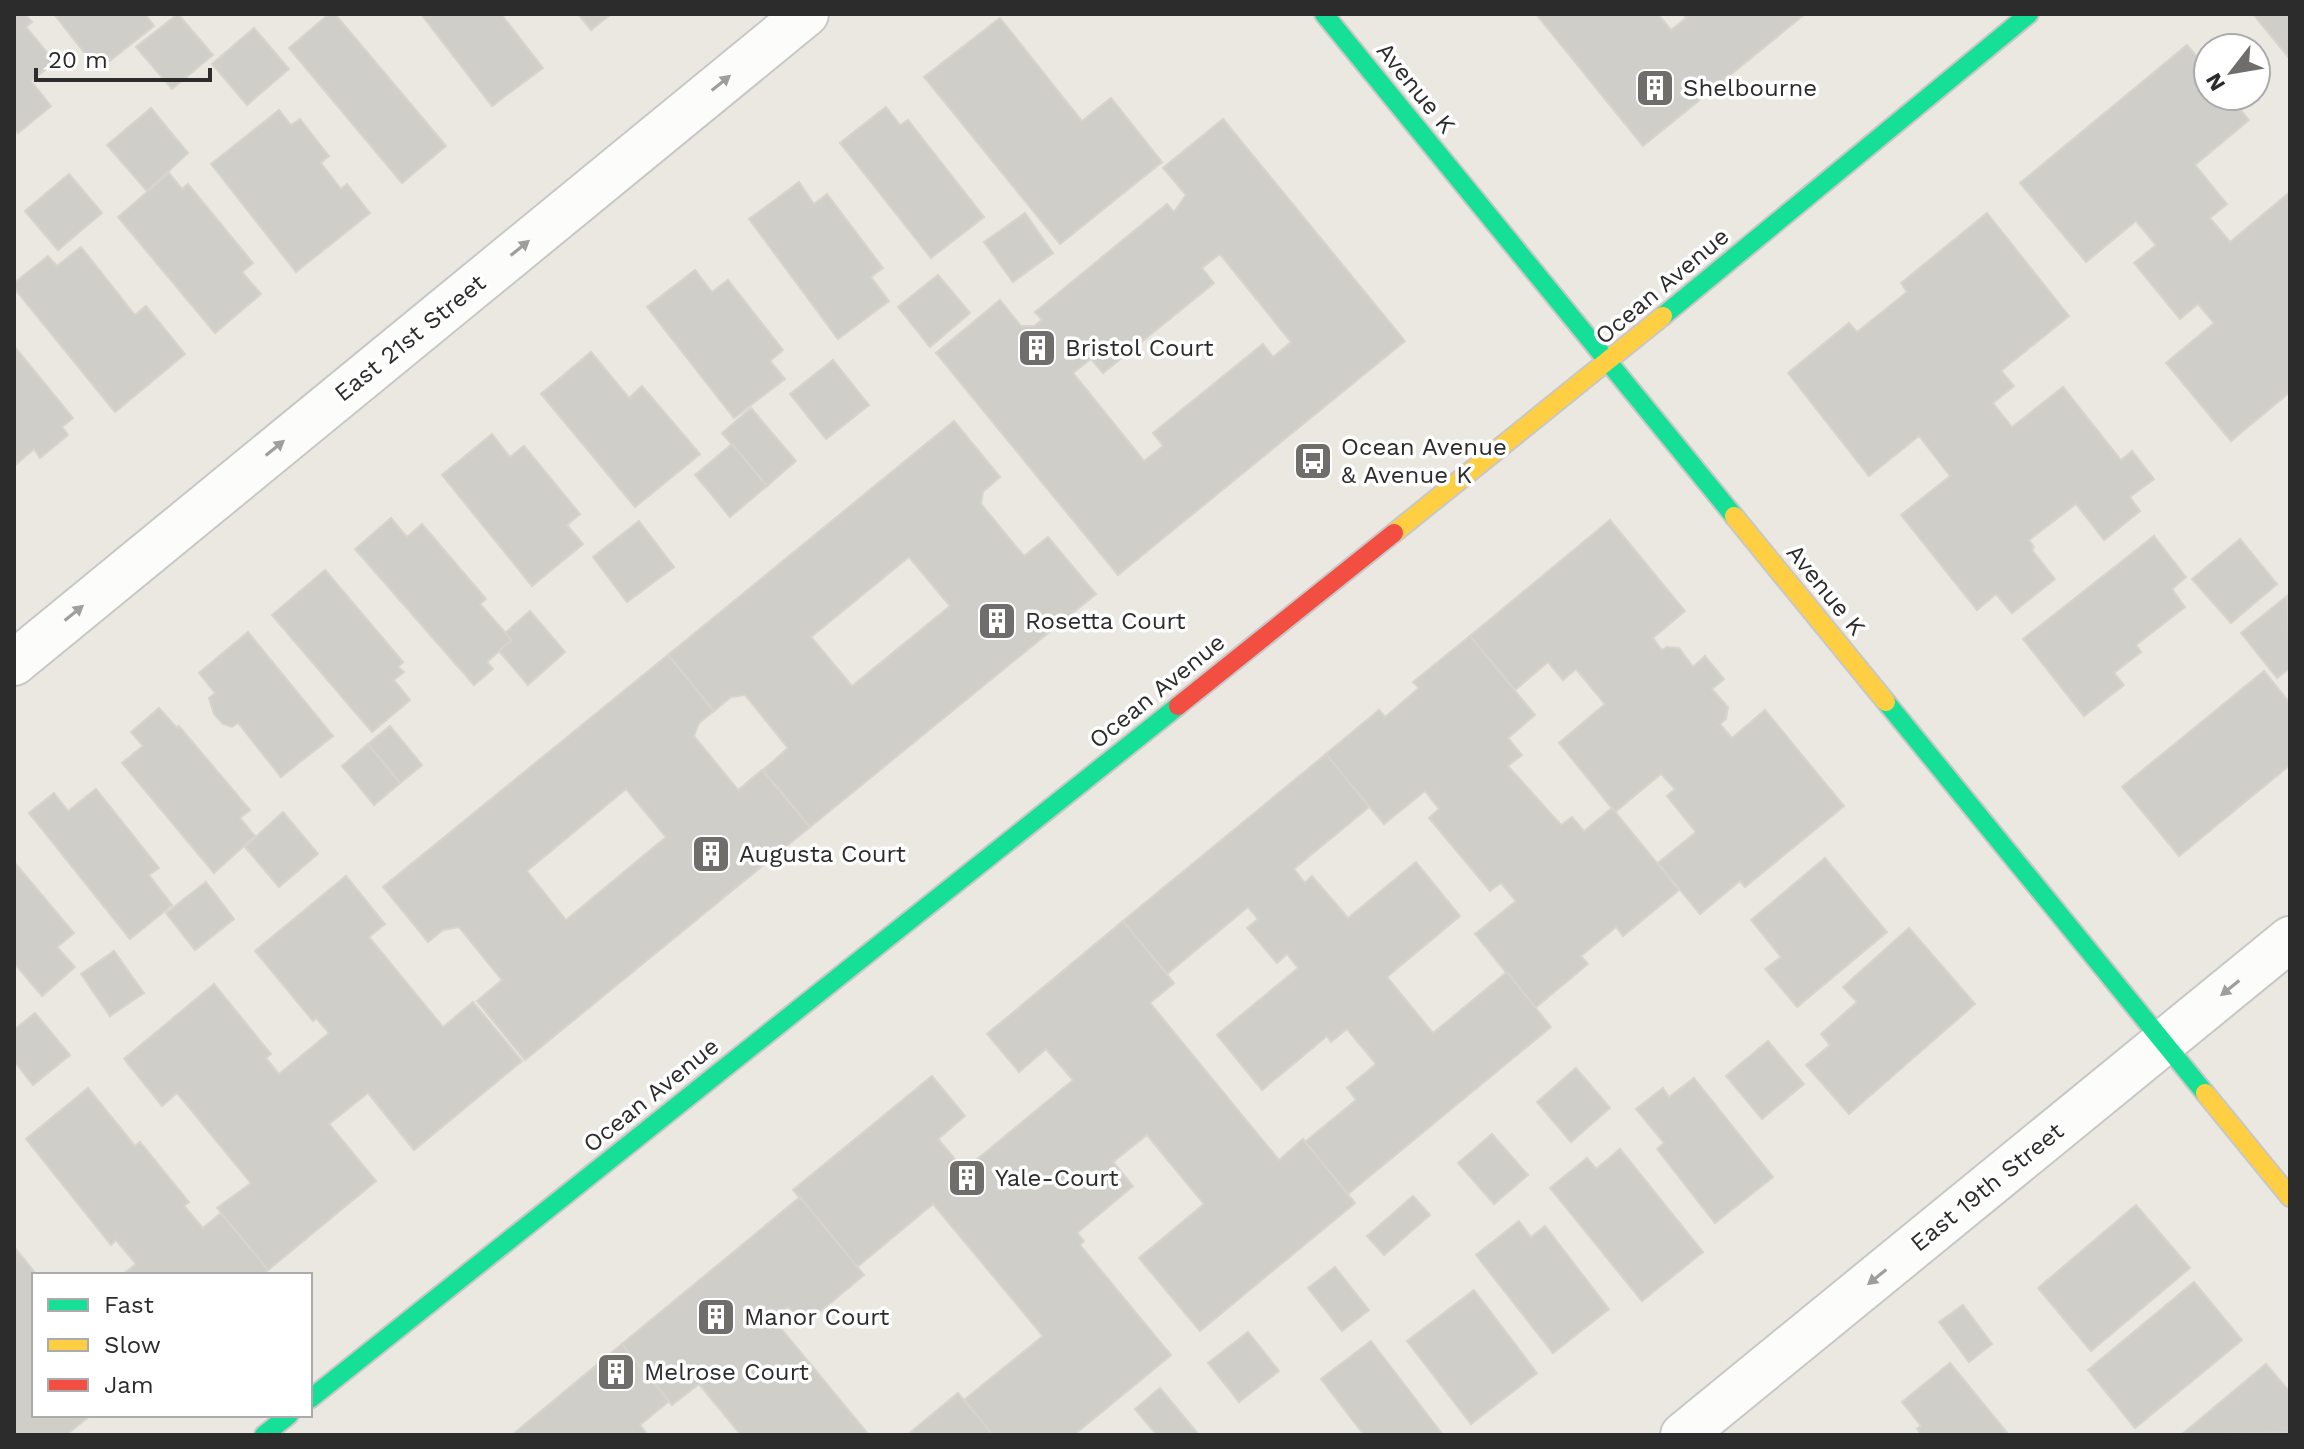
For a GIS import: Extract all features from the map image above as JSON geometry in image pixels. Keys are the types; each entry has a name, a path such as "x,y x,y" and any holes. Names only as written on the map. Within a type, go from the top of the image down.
{"main road":[{"name":"Avenue K","path":"1324,14 2290,1197"},
{"name":"Ocean Avenue","path":"312,1397 1608,362 2029,14"},
{"path":"264,1435 286,1417"}],"street":[{"name":"East 21st Street","path":"14,663 806,14"},
{"name":"East 19th Street","path":"1683,1435 2290,939"}],"building":[{"path":"14,14 25,14 32,22 26,27 55,62 31,81 51,106 18,133 14,128"},
{"path":"54,14 145,14 154,26 98,70"},
{"path":"178,14 213,55 172,89 136,47"},
{"path":"329,14 335,14 446,146 402,183 289,48"},
{"path":"421,14 501,14 543,68 492,106"},
{"path":"578,14 611,14 591,30"},
{"name":"Shelbourne","path":"1536,14 1658,14 1671,30 1686,18 1683,14 1805,14 1643,146"},
{"path":"2253,14 2290,14 2290,59 2272,37 2272,32 2268,32"},
{"path":"1000,18 1082,121 1111,98 1162,162 1060,244 924,77"},
{"path":"254,28 289,69 247,105 212,64"},
{"path":"2187,45 2192,51 2192,112 2242,112 2249,120 2195,165 2227,204 2210,218 2230,242 2290,192 2290,392 2231,441 2166,363 2214,323 2198,304 2180,319 2134,263 2156,245 2136,221 2086,262 2020,183"},
{"path":"886,107 900,125 908,120 984,217 931,258 840,143"},
{"path":"151,108 188,153 147,191 107,145"},
{"path":"279,110 291,125 300,119 329,156 321,163 341,189 347,184 370,213 296,272 211,164"},
{"name":"Bristol Court","path":"1223,119 1405,341 1118,575 936,353 1000,300 1021,326 1034,326 1042,320 1035,312 1167,204 1174,212 1186,195 1163,168","holes":["1220,254 1291,342 1273,357 1263,344 1153,433 1163,446 1144,461 1073,373 1091,359 1103,373 1214,283 1202,268"]},
{"path":"169,173 182,189 188,184 253,263 242,272 261,294 215,333 118,217"},
{"path":"69,174 102,213 58,250 25,211"},
{"path":"799,182 814,204 827,194 883,268 871,277 889,301 838,339 749,219"},
{"path":"1025,213 1053,253 1013,282 984,242"},
{"path":"1987,213 2069,316 2001,371 2014,386 1993,403 2012,427 2063,387 2121,460 2132,451 2154,479 2130,497 2140,511 2104,540 2076,504 2029,540 2034,547 2032,550 2055,579 2012,613 1996,594 1977,610 1901,515 1950,476 1919,436 1869,476 1788,373 1849,323 1857,332 1907,292 1901,283"},
{"path":"81,247 135,315 146,306 185,354 115,412 14,288 14,283 48,256 57,266"},
{"path":"695,270 712,292 728,280 783,350 770,361 785,379 734,418 647,307"},
{"path":"938,275 970,313 930,347 898,307"},
{"path":"14,346 73,418 62,427 68,435 40,458 34,449 14,466"},
{"path":"591,352 629,398 642,386 700,454 635,507 541,394"},
{"path":"833,360 869,405 826,439 790,394"},
{"path":"751,408 796,461 767,486 722,433"},
{"name":"Rosetta Court","path":"954,421 1000,477 983,492 981,504 1024,556 1048,537 1096,594 810,827 763,770 788,748 745,695 731,697 714,711 668,655","holes":["909,557 950,606 852,686 811,637"]},
{"path":"492,434 510,457 524,446 580,514 567,525 583,544 532,586 442,475"},
{"path":"732,444 767,486 730,517 695,475"},
{"path":"391,518 407,537 422,524 486,599 480,604 512,640 487,662 493,669 474,685 355,549"},
{"path":"1610,520 1685,611 1653,638 1662,650 1679,648 1693,667 1705,656 1724,679 1712,689 1728,707 1726,719 1720,724 1732,738 1765,710 1844,806 1745,887 1740,881 1700,914 1658,863 1696,832 1667,796 1675,789 1661,774 1615,812 1559,743 1605,704 1576,669 1563,680 1548,662 1515,690 1470,636"},
{"path":"639,521 674,567 627,602 593,557"},
{"path":"2154,536 2186,577 2172,589 2185,607 2136,645 2141,652 2114,673 2124,685 2084,716 2023,639"},
{"path":"2240,539 2277,584 2231,623 2192,579"},
{"path":"325,570 403,662 398,667 404,672 394,680 410,700 372,732 272,615"},
{"path":"2287,596 2290,668 2277,678 2241,633"},
{"path":"530,611 565,652 528,685 499,651 512,640 505,633"},
{"path":"248,632 333,736 281,777 238,723 232,727 223,724 214,714 209,698 215,693 199,673"},
{"path":"1470,636 1535,715 1508,738 1522,755 1508,766 1561,825 1572,817 1584,831 1612,808 1679,890 1623,936 1616,927 1581,956 1588,964 1535,1008 1475,934 1516,901 1501,883 1490,891 1429,818 1439,809 1425,791 1384,824 1326,754 1379,710 1385,717 1419,688 1413,682"},
{"name":"Augusta Court","path":"668,655 714,711 699,723 694,736 738,790 762,770 810,827 525,1060 477,1001 502,980 459,927 443,930 428,942 383,887","holes":["626,789 666,837 566,920 527,871"]},
{"path":"2264,671 2290,703 2290,765 2179,856 2122,787"},
{"path":"159,708 177,728 179,726 250,810 240,818 255,836 214,873 122,763 143,746 131,732"},
{"path":"390,726 422,765 400,783 368,744"},
{"path":"368,744 400,783 374,805 342,766"},
{"path":"1326,754 1369,807 1294,869 1305,883 1312,876 1348,918 1416,862 1460,916 1387,977 1433,1033 1507,972 1551,1027 1348,1194 1305,1142 1356,1100 1347,1088 1376,1064 1347,1029 1331,1042 1327,1036 1262,1090 1217,1035 1298,968 1287,954 1277,963 1247,928 1258,919 1248,907 1167,974 1123,921"},
{"path":"96,789 159,868 149,875 172,905 130,939 29,813 54,793 68,811"},
{"path":"283,812 318,854 279,887 245,847"},
{"path":"1825,858 1887,932 1797,1007 1765,969 1781,957 1751,920"},
{"path":"14,862 74,933 57,947 75,967 42,996 14,963"},
{"path":"346,876 385,924 369,937 443,1027 473,1002 522,1061 414,1150 368,1093 329,1124 376,1181 268,1270 217,1208 251,1183 177,1093 162,1106 124,1059 214,984 271,1054 266,1058 279,1074 329,1033 316,1018 313,1021 255,951"},
{"path":"206,882 234,919 195,950 166,913"},
{"name":"Yale-Court","path":"1123,921 1174,983 1150,1003 1279,1160 1303,1139 1355,1203 1200,1331 1139,1258 1204,1204 1147,1135 1113,1162 1133,1186 1077,1233 1084,1241 1080,1245 1171,1355 1074,1435 993,1435 964,1400 1043,1336 933,1204 857,1267 793,1190 932,1076 965,1116 938,1139 964,1170 1073,1080 1046,1049 1019,1072 987,1034"},
{"path":"1909,928 1975,1004 1849,1114 1806,1065 1830,1045 1821,1034 1857,1002 1843,987"},
{"path":"114,951 144,993 110,1016 81,974"},
{"path":"35,1013 70,1055 33,1085 14,1061 14,1030"},
{"path":"1768,1041 1804,1084 1762,1119 1726,1076"},
{"path":"1576,1068 1610,1108 1571,1142 1537,1102"},
{"path":"1694,1078 1773,1177 1715,1223 1657,1149 1664,1143 1636,1109 1663,1088 1669,1097"},
{"path":"88,1088 135,1146 140,1142 189,1202 184,1206 203,1228 221,1213 268,1270 264,1273 125,1273 136,1264 116,1240 111,1245 26,1139"},
{"path":"1492,1134 1528,1175 1494,1204 1458,1163"},
{"path":"1620,1149 1703,1252 1642,1301 1550,1188 1587,1158 1596,1169"},
{"path":"1413,1196 1430,1215 1384,1255 1367,1236"},
{"name":"Manor Court","path":"800,1197 864,1275 817,1314 814,1309 800,1320 788,1307 773,1319 869,1435 741,1435 699,1384 672,1405 622,1344"},
{"path":"2136,1205 2190,1268 2091,1351 2038,1288"},
{"path":"1519,1221 1531,1237 1545,1226 1609,1309 1553,1353 1476,1255"},
{"path":"14,1247 35,1273 32,1273 32,1417 88,1417 66,1435 14,1435"},
{"path":"1335,1267 1369,1310 1342,1331 1308,1288"},
{"path":"2194,1282 2242,1340 2135,1428 2088,1370"},
{"path":"1474,1290 1537,1373 1471,1424 1407,1341"},
{"path":"1963,1305 1992,1344 1969,1362 1939,1322"},
{"path":"1248,1332 1279,1371 1239,1402 1208,1363"},
{"path":"1371,1341 1443,1435 1364,1435 1321,1379"},
{"name":"Melrose Court","path":"622,1344 669,1401 640,1425 648,1435 512,1435"},
{"path":"1950,1363 2009,1435 1922,1435 1917,1429 1921,1426 1902,1402"},
{"path":"2266,1364 2290,1392 2290,1432 2181,1435"},
{"path":"1160,1388 1199,1435 1157,1435 1135,1409"},
{"path":"958,1393 993,1435 907,1435"}],"traffic: fast":[{"path":"1324,14 1734,516"},
{"path":"1663,316 2029,14"},
{"path":"1886,702 2205,1093"},
{"path":"312,1397 1178,706"},
{"path":"264,1435 286,1417"}],"traffic: slow":[{"path":"1394,533 1663,316"},
{"path":"1734,516 1886,702"},
{"path":"2205,1093 2290,1197"}],"traffic: jam":[{"path":"1178,706 1394,533"}],"place":[{"name":"Shelbourne","path":"1655,88"},
{"name":"Bristol Court","path":"1037,348"},
{"name":"Ocean Avenue & Avenue K","path":"1313,461"},
{"name":"Rosetta Court","path":"997,621"},
{"name":"Augusta Court","path":"711,854"},
{"name":"Yale-Court","path":"967,1178"},
{"name":"Manor Court","path":"716,1317"},
{"name":"Melrose Court","path":"616,1372"}]}
